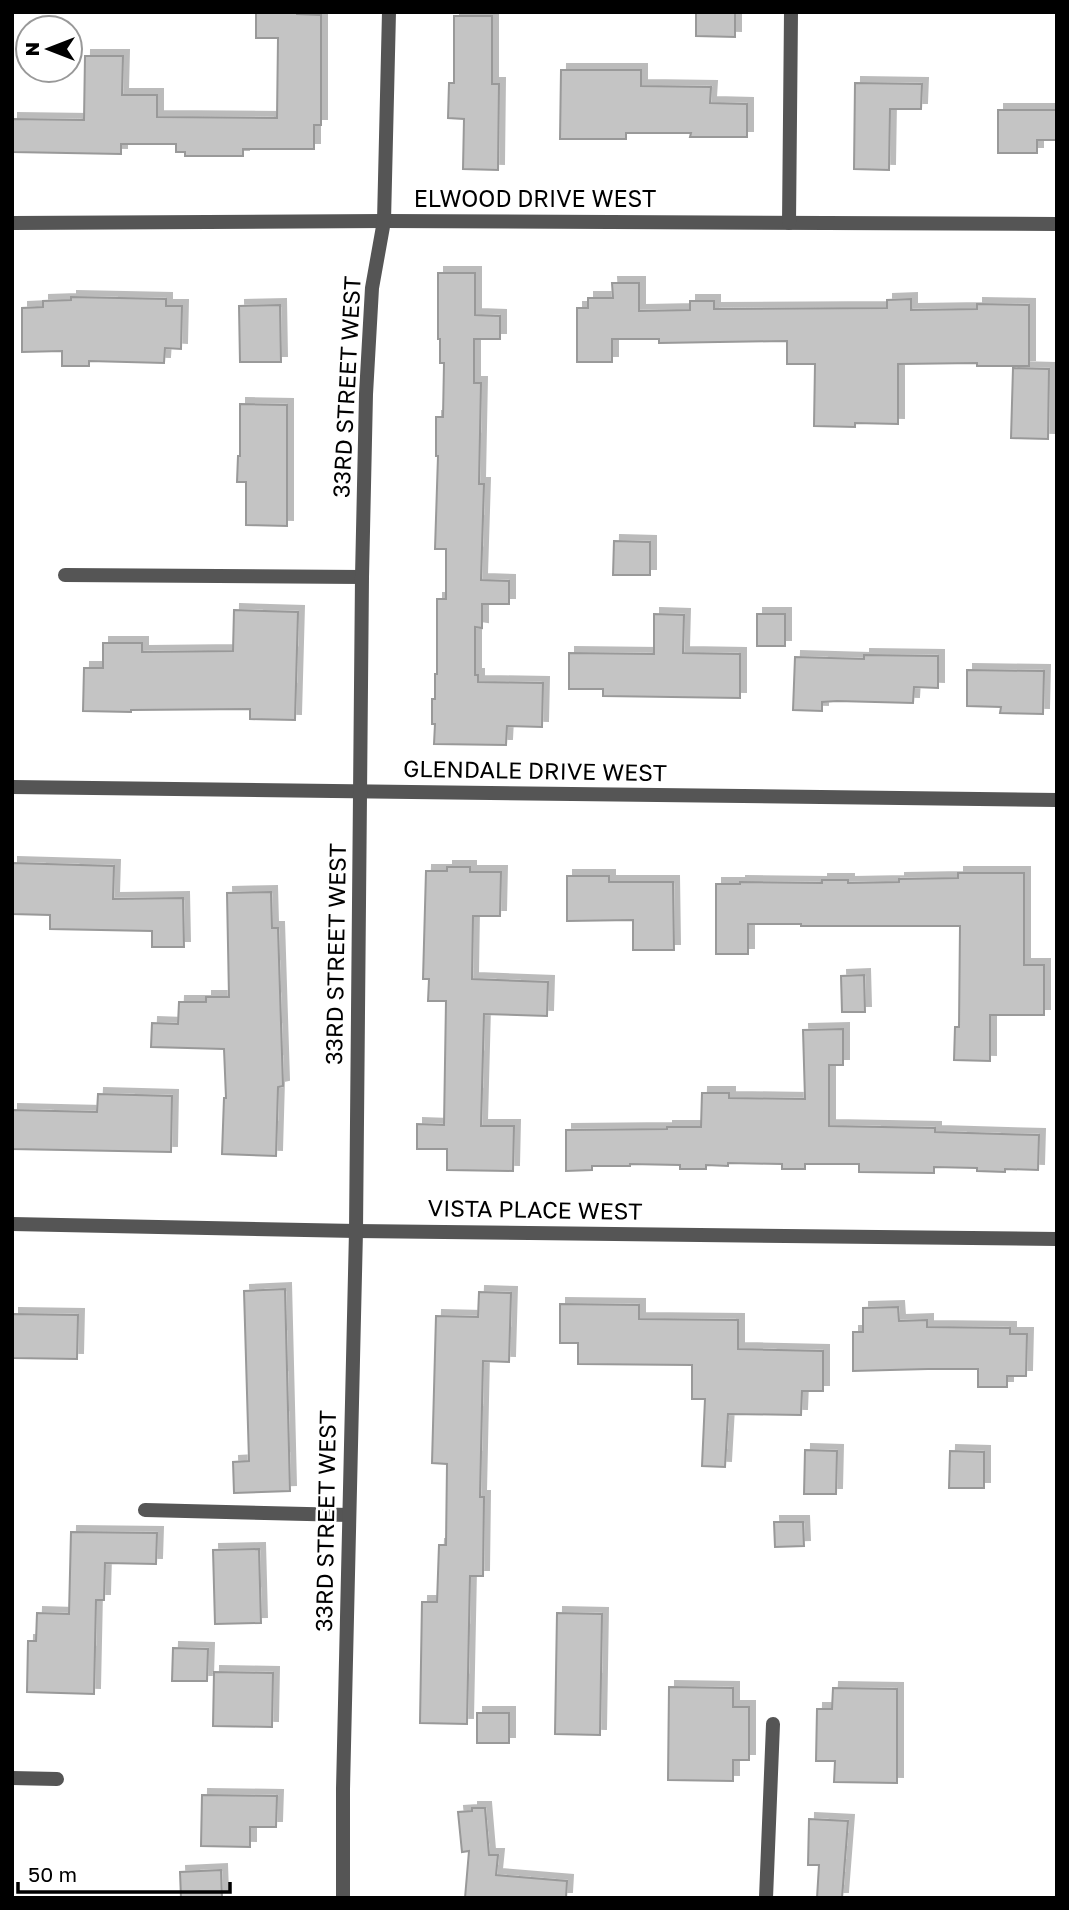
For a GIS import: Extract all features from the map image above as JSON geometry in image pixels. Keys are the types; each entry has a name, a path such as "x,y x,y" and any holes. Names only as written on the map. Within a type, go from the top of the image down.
{"street":[{"name":"33RD STREET WEST","path":"344,1898 343,1789 356,1231 366,394 372,288 384,221 389,12"},
{"path":"789,223 791,12"},
{"name":"ELWOOD DRIVE WEST","path":"12,223 384,221 1057,224"},
{"path":"65,575 362,577"},
{"name":"GLENDALE DRIVE WEST","path":"12,787 1057,800"},
{"name":"VISTA PLACE WEST","path":"12,1224 1057,1239"},
{"path":"145,1510 349,1515"},
{"path":"766,1898 773,1724"},
{"path":"12,1778 57,1779"}],"building":[{"path":"256,12 321,15 321,125 314,125 314,149 243,149 243,156 185,156 185,152 176,152 176,144 121,144 121,154 12,152 12,119 84,120 85,56 123,56 122,95 157,95 157,117 277,118 278,38 256,38"},
{"path":"696,12 735,12 735,37 696,36"},
{"path":"454,16 492,16 492,84 499,84 498,170 463,169 464,119 448,118 449,83 454,83"},
{"path":"561,70 641,70 641,86 711,87 710,103 747,104 747,137 690,137 691,133 626,133 626,139 560,139"},
{"path":"855,83 922,84 921,109 890,109 889,170 854,169"},
{"path":"998,110 1057,110 1057,140 1037,140 1037,153 998,153"},
{"path":"438,273 475,273 475,315 500,316 500,339 474,339 474,383 481,383 479,484 484,484 481,580 509,581 509,604 482,604 482,628 475,627 475,675 478,675 478,682 543,683 542,727 507,726 506,745 434,744 432,699 435,699 437,674 437,599 446,599 446,549 435,549 438,456 436,417 443,417 444,363 440,363 438,339"},
{"path":"612,283 639,283 639,311 690,310 690,301 714,301 714,309 887,308 887,300 911,299 911,310 977,309 977,304 1029,305 1029,366 977,366 977,363 898,364 898,424 814,426 815,364 787,364 787,341 659,343 659,339 612,339 612,362 577,362 577,308 588,308 588,298 613,298"},
{"path":"71,297 166,299 166,306 182,306 181,349 165,348 164,363 89,361 89,366 62,366 62,351 22,352 22,308 43,307 43,301 71,300"},
{"path":"280,305 281,362 240,362 239,306"},
{"path":"1013,368 1049,369 1048,439 1011,438"},
{"path":"240,404 287,405 287,526 246,525 246,482 237,482"},
{"path":"614,541 650,542 650,575 613,575"},
{"path":"234,610 298,612 295,720 250,719 250,709 83,711 84,668 103,668 103,643 142,643 142,652 233,651"},
{"path":"654,614 684,615 683,653 740,654 740,698 603,696 603,689 569,689 569,653 654,654"},
{"path":"757,614 785,614 785,646 757,646"},
{"path":"864,655 938,656 938,688 914,687 913,703 837,701 822,702 822,711 793,710 795,657 864,659"},
{"path":"967,670 1044,671 1043,714 1000,713 1001,707 967,706"},
{"path":"12,863 114,866 113,899 183,898 184,947 152,947 152,931 50,929 50,915 12,914"},
{"path":"447,867 470,867 470,872 501,872 500,916 473,916 472,979 548,982 547,1016 484,1014 481,1126 514,1126 513,1171 447,1170 447,1149 417,1149 417,1124 444,1125 446,1001 428,1001 429,979 423,979 426,871 447,871"},
{"path":"958,873 1024,873 1024,965 1044,965 1044,1015 990,1015 990,1061 954,1060 955,1027 959,1027 960,926 748,924 748,954 716,954 716,884 822,883 822,880 848,880 848,883 899,882 899,879 958,878"},
{"path":"567,876 609,876 609,882 673,882 674,950 633,950 633,920 567,921"},
{"path":"271,892 272,928 278,928 283,1086 278,1087 276,1156 222,1154 226,1098 224,1049 151,1047 152,1023 178,1024 179,1002 206,1002 206,997 229,997 227,893"},
{"path":"864,975 865,1012 842,1012 841,976"},
{"path":"843,1029 843,1065 829,1065 829,1126 935,1128 935,1132 1039,1135 1038,1170 1005,1169 1005,1172 934,1167 934,1173 859,1172 859,1164 805,1164 805,1169 782,1169 782,1164 728,1163 728,1166 706,1165 706,1169 680,1169 680,1165 630,1164 592,1166 592,1170 566,1171 566,1130 701,1127 702,1093 729,1093 729,1098 805,1099 803,1030"},
{"path":"98,1094 172,1096 171,1152 12,1149 12,1110 97,1112"},
{"path":"285,1289 290,1491 234,1493 233,1462 249,1461 244,1291"},
{"path":"479,1292 511,1293 509,1362 483,1361 480,1497 484,1497 483,1576 470,1576 467,1724 420,1723 422,1602 437,1602 439,1545 446,1545 447,1464 432,1463 436,1316 478,1317"},
{"path":"560,1304 639,1305 639,1319 738,1320 738,1349 823,1351 823,1391 802,1391 801,1415 728,1414 725,1467 702,1466 705,1399 692,1399 692,1365 578,1364 578,1343 560,1343"},
{"path":"898,1307 899,1321 927,1320 927,1327 1010,1328 1010,1334 1027,1334 1026,1376 1007,1376 1007,1387 978,1387 978,1369 853,1371 853,1332 863,1332 863,1308"},
{"path":"13,1314 78,1315 77,1359 13,1358"},
{"path":"805,1450 837,1451 836,1494 804,1494"},
{"path":"950,1451 984,1452 984,1488 949,1488"},
{"path":"774,1522 803,1522 804,1546 775,1547"},
{"path":"71,1532 157,1533 156,1564 105,1563 104,1600 96,1600 94,1694 27,1692 28,1641 36,1641 37,1613 69,1614"},
{"path":"259,1549 261,1623 215,1624 213,1550"},
{"path":"557,1613 602,1614 600,1735 555,1734"},
{"path":"173,1648 208,1649 207,1681 172,1681"},
{"path":"214,1672 273,1673 272,1727 213,1726"},
{"path":"669,1687 733,1688 733,1707 749,1707 749,1760 733,1760 733,1781 668,1780"},
{"path":"833,1688 897,1689 897,1783 834,1782 835,1761 816,1761 817,1709 832,1709"},
{"path":"477,1713 509,1713 509,1743 477,1743"},
{"path":"202,1795 277,1796 276,1827 250,1827 250,1847 201,1846"},
{"path":"472,1808 485,1808 489,1855 498,1855 496,1875 567,1881 566,1898 465,1898 469,1851 462,1852 458,1812 472,1811"},
{"path":"809,1819 848,1821 842,1898 817,1898 819,1865 808,1865"},
{"path":"221,1870 222,1898 181,1898 180,1872"}]}
